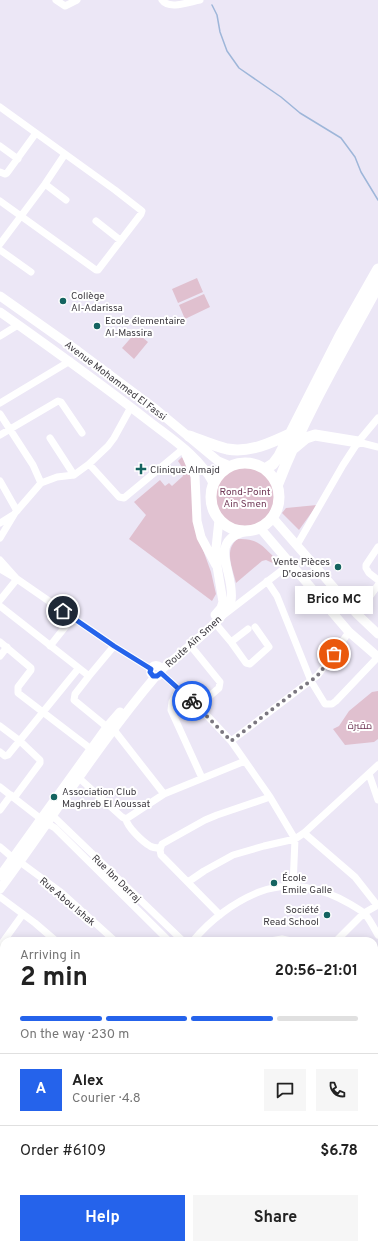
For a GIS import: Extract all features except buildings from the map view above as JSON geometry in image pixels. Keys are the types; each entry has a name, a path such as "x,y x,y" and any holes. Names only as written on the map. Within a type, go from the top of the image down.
{"highway":[{"path":"265,469 277,460 337,342 378,269"},
{"path":"277,486 307,418 348,339 378,286"},
{"path":"307,418 312,425 321,431 358,442"},
{"path":"189,436 227,449 242,450 259,447 292,433"},
{"path":"292,450 306,438 315,435 358,442"},
{"path":"240,463 249,463 265,469 273,477 279,494 278,504 272,517 260,528 247,531 232,529 219,520 211,503 211,492 213,483 221,472 230,466 240,463"}],"main road":[{"name":"Avenue Mohammed El Fassi","path":"0,296 110,374 189,436 218,461 230,466"},
{"name":"Avenue Mohammed El Fassi","path":"0,312 70,361 131,407 204,467 213,483"},
{"path":"183,449 195,476 197,521 201,537 217,566"},
{"path":"272,517 357,614 378,634"},
{"name":"Route Aïn Smen","path":"156,671 221,608 223,598 217,566 216,548 219,520"},
{"path":"260,528 349,632 378,657"},
{"name":"Route Aïn Smen","path":"156,671 190,645 217,621 228,608 231,600 231,585 224,553 226,546 233,535 247,531"},
{"path":"0,889 16,860 91,749 110,729 156,671"},
{"path":"43,822 52,815 79,778 110,729"},
{"path":"0,876 16,860"}],"street":[{"path":"56,0 65,6 77,0"},
{"path":"162,0 165,4 171,5 200,0"},
{"path":"0,107 141,209 141,214 98,270 95,270 0,201"},
{"path":"0,172 5,174 7,173 18,160 36,133"},
{"path":"0,146 18,160"},
{"path":"0,244 65,154"},
{"path":"44,184 66,200"},
{"path":"96,221 120,240"},
{"path":"0,250 31,272"},
{"path":"0,336 18,325"},
{"path":"0,403 70,361"},
{"path":"0,435 60,401 82,433"},
{"path":"0,538 16,512 41,483 56,477 74,475 89,464 111,443 131,407"},
{"path":"0,414 33,465 41,483"},
{"path":"297,545 358,442 378,418"},
{"path":"50,438 74,475"},
{"path":"358,442 378,447"},
{"path":"89,464 119,497 124,498 183,449"},
{"path":"0,481 16,512"},
{"path":"0,522 16,512"},
{"path":"378,547 366,565 366,568 369,573 378,580"},
{"path":"0,560 17,579"},
{"path":"255,627 269,647 250,664 246,663 217,621 290,564"},
{"path":"0,569 17,579 114,646 156,671 198,706 231,741 270,798 295,839 294,886"},
{"path":"0,600 17,579"},
{"path":"267,581 274,590 284,612 311,681 325,704 332,704 378,657"},
{"path":"357,614 378,585"},
{"path":"0,606 78,669 89,676"},
{"path":"50,646 72,617"},
{"path":"231,642 248,629"},
{"path":"231,741 311,681 322,670 349,632"},
{"path":"0,642 31,668 18,687 17,692 91,749"},
{"path":"190,645 220,682 219,688 198,706"},
{"path":"114,646 74,694 74,700 110,729 164,794"},
{"path":"0,656 7,648"},
{"path":"2,754 8,755 78,669"},
{"path":"178,688 172,702 171,710 202,778"},
{"path":"0,726 38,757 40,763 0,810"},
{"path":"127,819 164,794 245,761"},
{"path":"188,882 204,871 233,855 295,839 378,765"},
{"path":"369,774 378,800"},
{"path":"79,778 122,817 127,819"},
{"name":"Rue Ibn Darraj","path":"0,787 43,822 55,828 166,937"},
{"path":"220,915 161,854 160,848 162,844 211,817 270,798"},
{"name":"Rue Ibn Darraj","path":"52,815 178,937"},
{"path":"127,819 127,823 131,829 149,846 160,848"},
{"path":"304,832 354,877 378,905 364,913 340,937"},
{"path":"75,847 80,842"},
{"name":"Rue Abou Ishak","path":"0,847 62,893 112,937"},
{"path":"196,937 220,915 245,898 260,891 278,887 294,886 323,891 339,898 364,913 378,935"},
{"path":"0,897 50,935"},
{"path":"130,903 137,897"},
{"path":"6,937 23,914"}],"green space":[{"path":"197,278 203,292 178,303 172,289"},
{"path":"204,294 210,307 185,319 179,305"},
{"path":"136,332 148,342 134,359 122,348"},
{"path":"182,457 191,478 202,547 211,572 216,594 212,601 129,539 146,515 134,502 160,480 165,486 169,483 172,486 183,476 182,473 184,470 178,461"},
{"name":"Rond-Point Ain Smen","path":"245,467 262,472 270,480 275,497 270,514 262,522 245,527 228,522 220,514 215,497 220,480 228,472"},
{"path":"317,505 299,530 282,513 286,508"},
{"path":"238,539 251,540 260,544 278,561 279,564 277,565 266,560 262,561 236,583 231,566 230,554 233,543"},
{"name":"مقبرة","path":"378,691 378,739 374,742 345,745 333,729 339,726 349,711 372,692"}],"waterway":[{"path":"212,5 217,15 220,32 227,51 239,68 281,97 300,113 341,138 355,157 361,172 378,200"}],"way so far":[{"path":"192,701 231,741 311,681 318,675 334,654"}],"place":[{"name":"Collège Al-Adarissa","path":"63,301"},
{"name":"Ecole élementaire Al-Massira","path":"97,326"},
{"name":"Clinique Almajd","path":"141,469"},
{"name":"Vente Pièces D'ocasions","path":"338,567"},
{"name":"Brico MC","path":"334,654"},
{"name":"Association Club Maghreb El Aoussat","path":"54,797"},
{"name":"École Emile Galle","path":"274,883"},
{"name":"Société Read School","path":"327,915"}],"route":[{"path":"63,611 151,669 150,672 153,676 157,676 161,673 192,701"}]}
